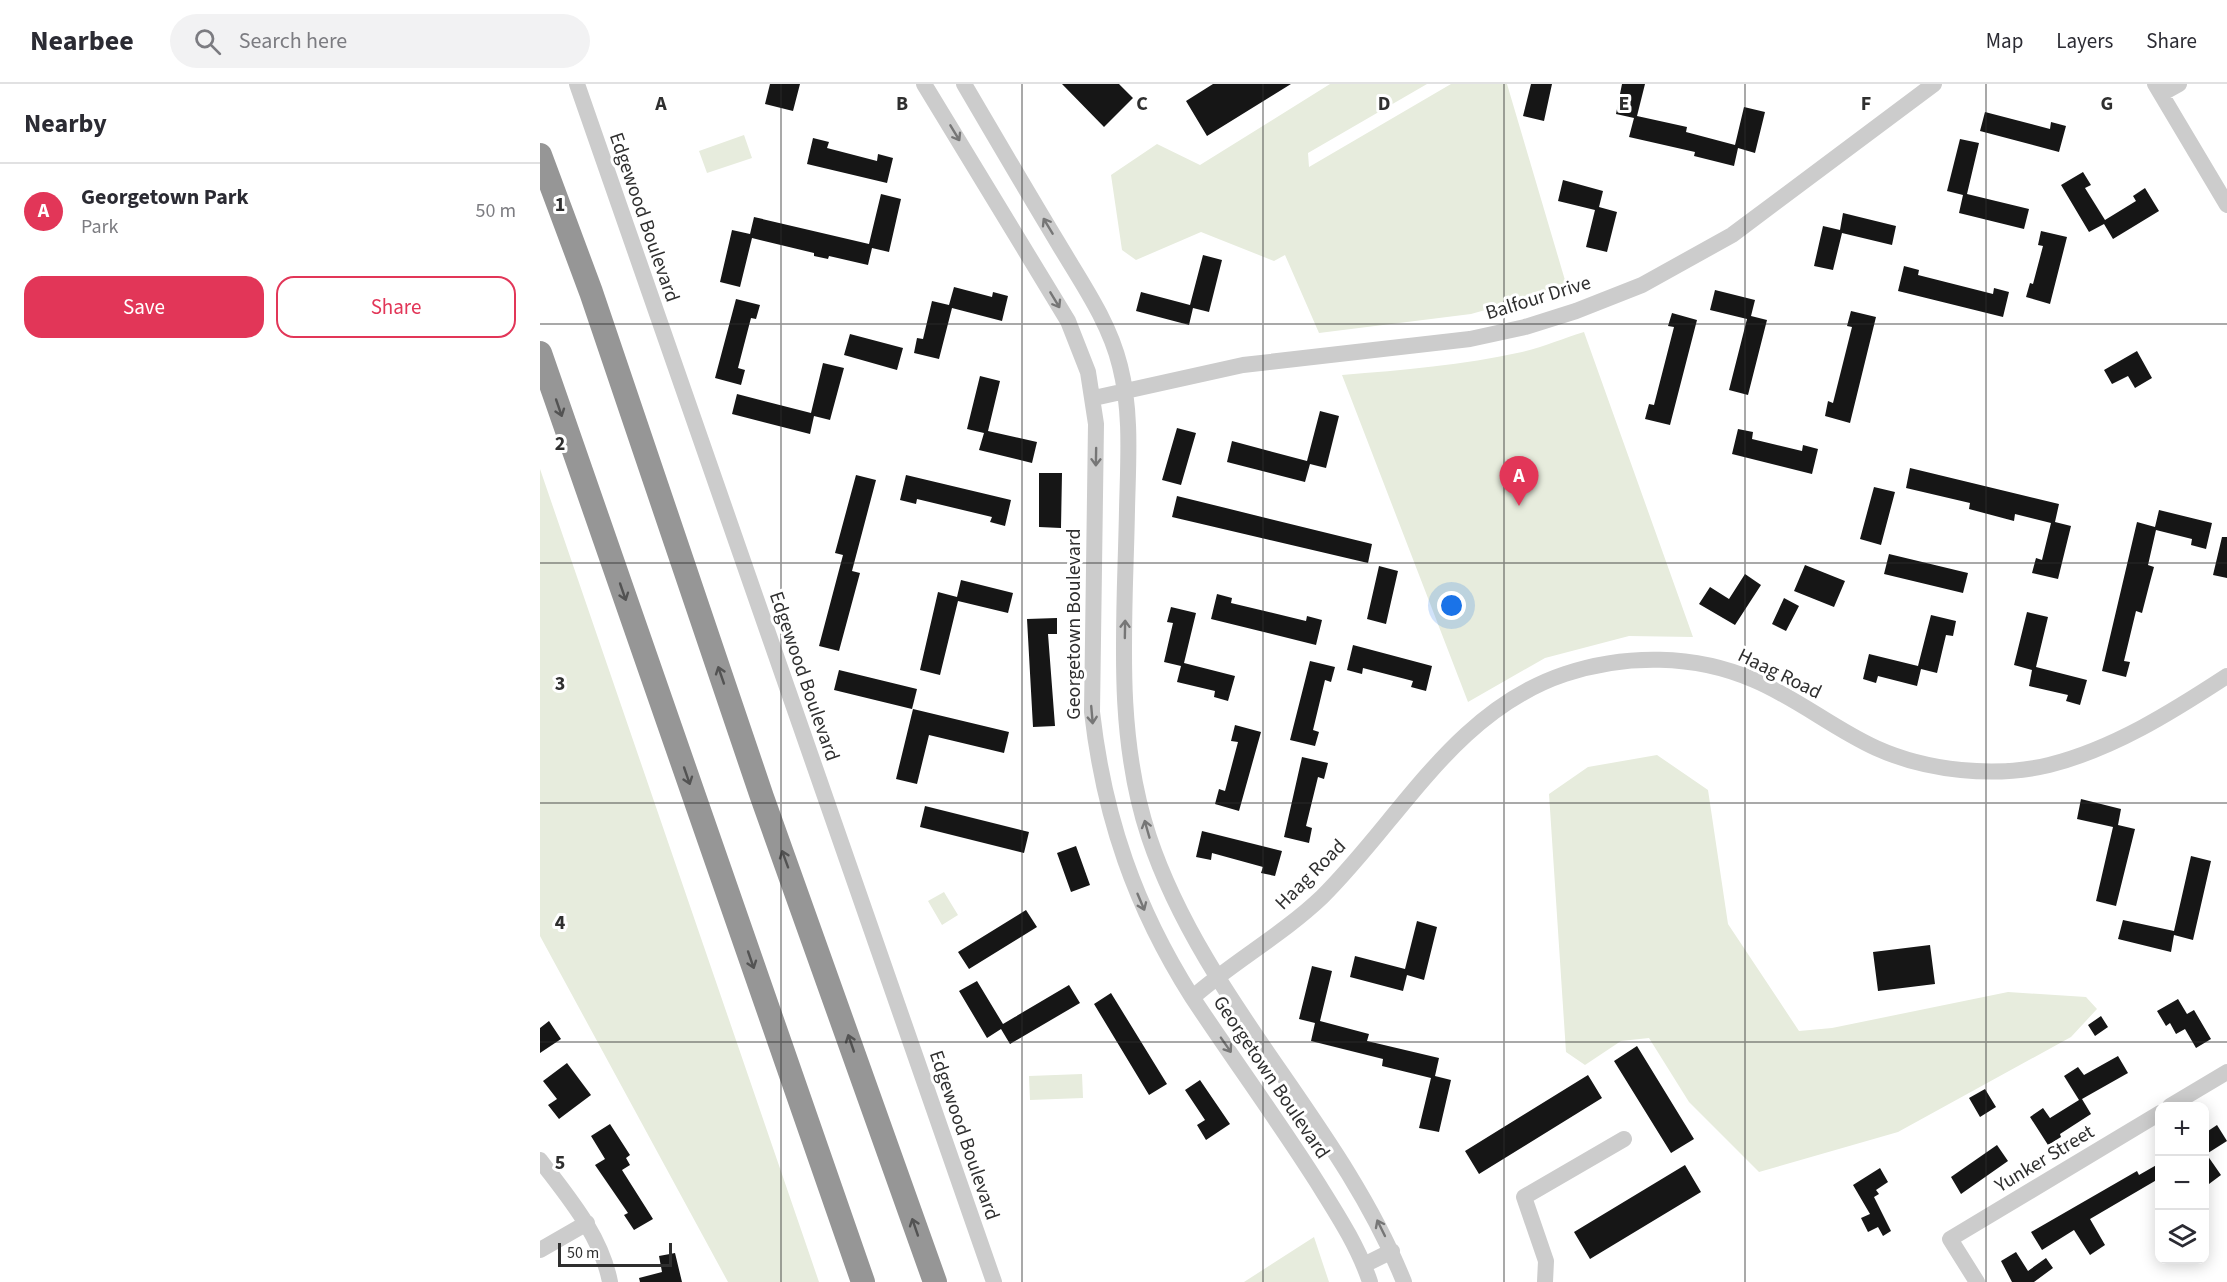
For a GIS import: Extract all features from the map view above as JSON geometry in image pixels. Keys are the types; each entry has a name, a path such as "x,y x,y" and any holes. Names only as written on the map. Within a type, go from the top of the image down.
{"highway":[{"path":"540,155 595,304 762,797 935,1282"},
{"path":"540,353 863,1282"}],"street":[{"name":"Edgewood Boulevard","path":"577,84 994,1282"},
{"name":"Georgetown Boulevard","path":"924,84 1068,321 1088,372 1094,398 1096,424 1090,668 1097,756 1117,841 1143,907 1193,997 1282,1126 1339,1217 1364,1265 1370,1282"},
{"name":"Georgetown Boulevard","path":"964,84 1096,306 1120,364 1125,392 1129,456 1123,688 1126,732 1134,778 1148,834 1167,885 1192,937 1307,1108 1373,1212 1404,1282"},
{"name":"Balfour Drive","path":"1094,398 1243,365 1470,339 1525,327 1576,310 1642,285 1732,235 1934,84"},
{"path":"2179,84 2158,89 2227,205"},
{"name":"Haag Road","path":"1193,997 1217,976 1283,931 1322,896 1376,837 1435,764 1465,735 1497,710 1563,675 1600,665 1639,659 1715,666 1754,680 1876,747 1910,759 1957,769 2008,771 2049,765 2091,751 2178,708 2227,676"},
{"path":"2178,1102 2227,1072"},
{"name":"Yunker Street","path":"1977,1282 1950,1239 2155,1116"},
{"path":"1545,1282 1546,1261 1524,1197 1624,1139"},
{"path":"540,1160 587,1223 608,1267 610,1282"},
{"path":"540,1250 587,1223"},
{"path":"1364,1265 1392,1251"}],"shaded area":[{"path":"1330,84 1427,84 1308,153 1309,167 1451,84 1507,84 1567,287 1471,314 1319,333 1285,255 1274,261 1201,232 1136,260 1122,250 1111,175 1157,144 1200,165"},
{"path":"744,135 752,158 707,173 699,151"},
{"path":"1584,332 1693,637 1629,636 1545,658 1468,702 1342,375 1500,357 1530,350"},
{"path":"540,469 819,1282 728,1282 540,936"},
{"path":"1657,755 1708,790 1728,924 1799,1031 1832,1028 2008,992 2086,997 2097,1009 2071,1037 1898,1132 1759,1172 1689,1102 1649,1038 1621,1041 1585,1065 1566,1052 1549,794 1588,767"},
{"path":"944,892 958,915 942,925 928,901"},
{"path":"1082,1074 1083,1098 1030,1100 1029,1076"},
{"path":"1314,1237 1329,1282 1244,1282"}],"building":[{"path":"770,84 800,84 793,111 765,104"},
{"path":"1062,84 1119,84 1133,98 1104,127"},
{"path":"1213,84 1291,84 1207,136 1186,101"},
{"path":"1531,84 1552,84 1544,121 1523,116"},
{"path":"1622,84 1645,84 1637,116 1687,127 1686,132 1735,145 1744,107 1765,112 1755,153 1738,148 1734,166 1694,156 1695,152 1629,137 1634,118 1616,114"},
{"path":"1985,112 2050,129 2051,122 2066,126 2059,152 1980,131"},
{"path":"813,138 829,142 827,148 877,161 878,154 893,158 887,183 807,164"},
{"path":"1960,139 1979,143 1967,194 2029,209 2024,229 1959,213 1963,195 1947,191"},
{"path":"2083,172 2091,185 2085,188 2105,220 2136,201 2133,196 2145,188 2159,211 2113,239 2104,224 2089,232 2061,185"},
{"path":"1563,180 1603,191 1599,207 1617,212 1607,252 1586,247 1595,210 1558,201"},
{"path":"881,194 901,199 889,252 872,248 868,265 829,256 828,259 814,256 814,253 752,238 740,287 720,282 732,230 750,234 754,217 869,244"},
{"path":"1843,213 1896,226 1892,245 1842,233 1833,270 1814,266 1823,226 1840,230"},
{"path":"2041,231 2067,237 2050,304 2026,297 2030,283 2033,284 2043,246 2038,245"},
{"path":"1203,255 1222,260 1209,312 1193,308 1189,325 1136,311 1141,292 1190,305"},
{"path":"1904,266 1919,270 1918,275 1993,294 1994,288 2009,292 2003,317 1898,291"},
{"path":"954,287 992,297 993,292 1008,296 1002,321 952,308 939,359 914,353 917,338 923,339 932,301 949,305"},
{"path":"1715,290 1755,300 1751,316 1767,320 1748,395 1729,390 1747,319 1710,310"},
{"path":"736,299 760,305 756,319 751,318 738,368 745,370 741,385 715,378"},
{"path":"1851,311 1876,317 1850,423 1825,416 1828,401 1833,403 1852,327 1847,326"},
{"path":"1672,313 1697,320 1670,425 1645,419 1649,404 1654,405 1674,327 1668,326"},
{"path":"850,334 903,348 897,370 844,355"},
{"path":"2137,351 2152,378 2135,388 2128,376 2112,384 2104,370"},
{"path":"823,363 844,368 830,420 814,416 810,434 732,414 737,394 811,413"},
{"path":"980,376 1000,381 988,431 1037,442 1032,463 979,450 984,433 967,429"},
{"path":"1320,411 1339,416 1326,468 1310,464 1305,482 1227,462 1232,441 1307,461"},
{"path":"1177,428 1196,433 1181,485 1162,480"},
{"path":"1738,429 1753,432 1752,439 1802,451 1803,445 1818,449 1812,474 1732,454"},
{"path":"1910,468 2059,504 2055,522 2071,526 2058,579 2032,573 2036,558 2042,560 2051,523 2015,514 2014,521 1969,509 1970,503 1906,488"},
{"path":"1039,473 1062,473 1061,528 1039,527"},
{"path":"856,475 876,480 852,571 860,573 839,651 819,646 843,555 835,553"},
{"path":"906,475 1011,500 1005,526 990,522 992,517 917,499 916,504 900,500"},
{"path":"1874,487 1895,492 1881,545 1860,539"},
{"path":"1177,496 1372,544 1368,563 1172,517"},
{"path":"2159,510 2212,523 2206,549 2191,545 2192,539 2156,530 2148,565 2154,567 2142,613 2136,611 2124,661 2130,662 2126,677 2102,671 2137,522 2155,527"},
{"path":"2222,537 2227,537 2227,578 2213,575"},
{"path":"1889,554 1968,573 1963,593 1884,574"},
{"path":"1805,565 1845,581 1834,607 1794,591"},
{"path":"1379,566 1398,571 1386,624 1367,619"},
{"path":"1745,574 1761,585 1735,625 1699,604 1710,587 1729,599"},
{"path":"961,580 1013,593 1008,613 958,601 940,675 920,670 938,592 957,597"},
{"path":"1217,594 1232,598 1231,603 1306,621 1307,616 1322,620 1316,645 1211,619"},
{"path":"1784,598 1799,606 1786,631 1772,624"},
{"path":"1171,607 1196,613 1184,663 1235,676 1228,701 1214,697 1215,691 1177,682 1181,666 1164,662 1173,623 1167,622"},
{"path":"2027,612 2048,617 2036,667 2087,680 2080,705 2066,701 2068,695 2029,686 2032,670 2014,665"},
{"path":"1931,615 1956,621 1953,636 1946,635 1937,673 1921,669 1917,686 1878,676 1876,683 1863,679 1869,654 1918,666"},
{"path":"1057,618 1057,634 1048,634 1055,726 1033,727 1027,619"},
{"path":"1353,645 1432,666 1426,691 1411,687 1413,681 1363,668 1362,674 1347,670"},
{"path":"1310,661 1335,667 1331,682 1325,680 1313,730 1319,732 1315,746 1290,740"},
{"path":"839,670 917,689 912,709 834,690"},
{"path":"913,709 1009,732 1004,753 929,735 917,784 896,779"},
{"path":"1235,725 1261,732 1239,811 1215,804 1219,789 1225,791 1238,742 1231,741"},
{"path":"1302,757 1328,763 1324,779 1318,777 1306,826 1312,828 1309,843 1284,837"},
{"path":"2081,799 2121,809 2118,825 2135,829 2116,906 2096,901 2113,827 2077,819"},
{"path":"925,806 1029,832 1024,853 920,827"},
{"path":"1202,831 1282,851 1275,876 1261,873 1263,867 1212,853 1211,860 1196,857"},
{"path":"1076,846 1090,885 1071,892 1057,853"},
{"path":"2191,856 2211,861 2193,940 2174,935 2171,952 2118,939 2123,920 2174,931"},
{"path":"1026,910 1037,927 969,969 958,952"},
{"path":"1417,921 1437,927 1424,980 1407,975 1403,991 1350,977 1355,956 1405,969"},
{"path":"1930,945 1935,984 1878,991 1873,952"},
{"path":"1312,966 1332,971 1320,1021 1369,1034 1367,1041 1439,1058 1435,1076 1451,1080 1439,1132 1419,1128 1431,1078 1382,1066 1383,1059 1311,1041 1315,1023 1299,1019"},
{"path":"977,981 1003,1024 1069,985 1080,1003 1010,1044 1001,1029 987,1038 959,991"},
{"path":"1111,993 1167,1084 1149,1095 1094,1004"},
{"path":"2178,999 2187,1014 2194,1010 2211,1039 2196,1048 2185,1029 2176,1034 2170,1023 2166,1026 2157,1011"},
{"path":"2101,1016 2108,1027 2095,1036 2088,1025"},
{"path":"549,1021 561,1039 540,1053 540,1028"},
{"path":"1637,1046 1694,1139 1671,1153 1614,1061"},
{"path":"2118,1056 2128,1073 2082,1099 2091,1114 2060,1134 2061,1137 2048,1145 2030,1117 2043,1108 2050,1118 2079,1100 2064,1076 2078,1067 2084,1075"},
{"path":"567,1063 591,1095 559,1119 548,1105 557,1099 543,1081"},
{"path":"1588,1075 1602,1098 1479,1174 1465,1151"},
{"path":"1200,1080 1230,1124 1206,1140 1197,1125 1205,1120 1185,1090"},
{"path":"1985,1089 1996,1107 1980,1117 1969,1098"},
{"path":"610,1124 630,1155 626,1158 630,1165 622,1170 653,1219 634,1230 624,1215 628,1213 595,1165 605,1159 591,1136"},
{"path":"2217,1125 2227,1141 2209,1152 2209,1130"},
{"path":"1997,1145 2008,1161 1961,1194 1951,1177"},
{"path":"2209,1158 2221,1175 2209,1184"},
{"path":"1685,1165 1701,1192 1590,1259 1574,1232"},
{"path":"2155,1166 2155,1181 2090,1219 2105,1245 2090,1255 2074,1230 2042,1250 2031,1232 2137,1171 2139,1175"},
{"path":"1880,1168 1888,1182 1876,1190 1879,1194 1874,1197 1891,1231 1883,1236 1878,1227 1868,1232 1861,1218 1870,1214 1853,1185"},
{"path":"2016,1252 2028,1271 2046,1258 2053,1268 2034,1282 2012,1282 2001,1261"},
{"path":"675,1253 682,1282 640,1282 639,1278 662,1272 659,1256"}],"place":[{"name":"Georgetown Park","path":"1519,506"}]}
